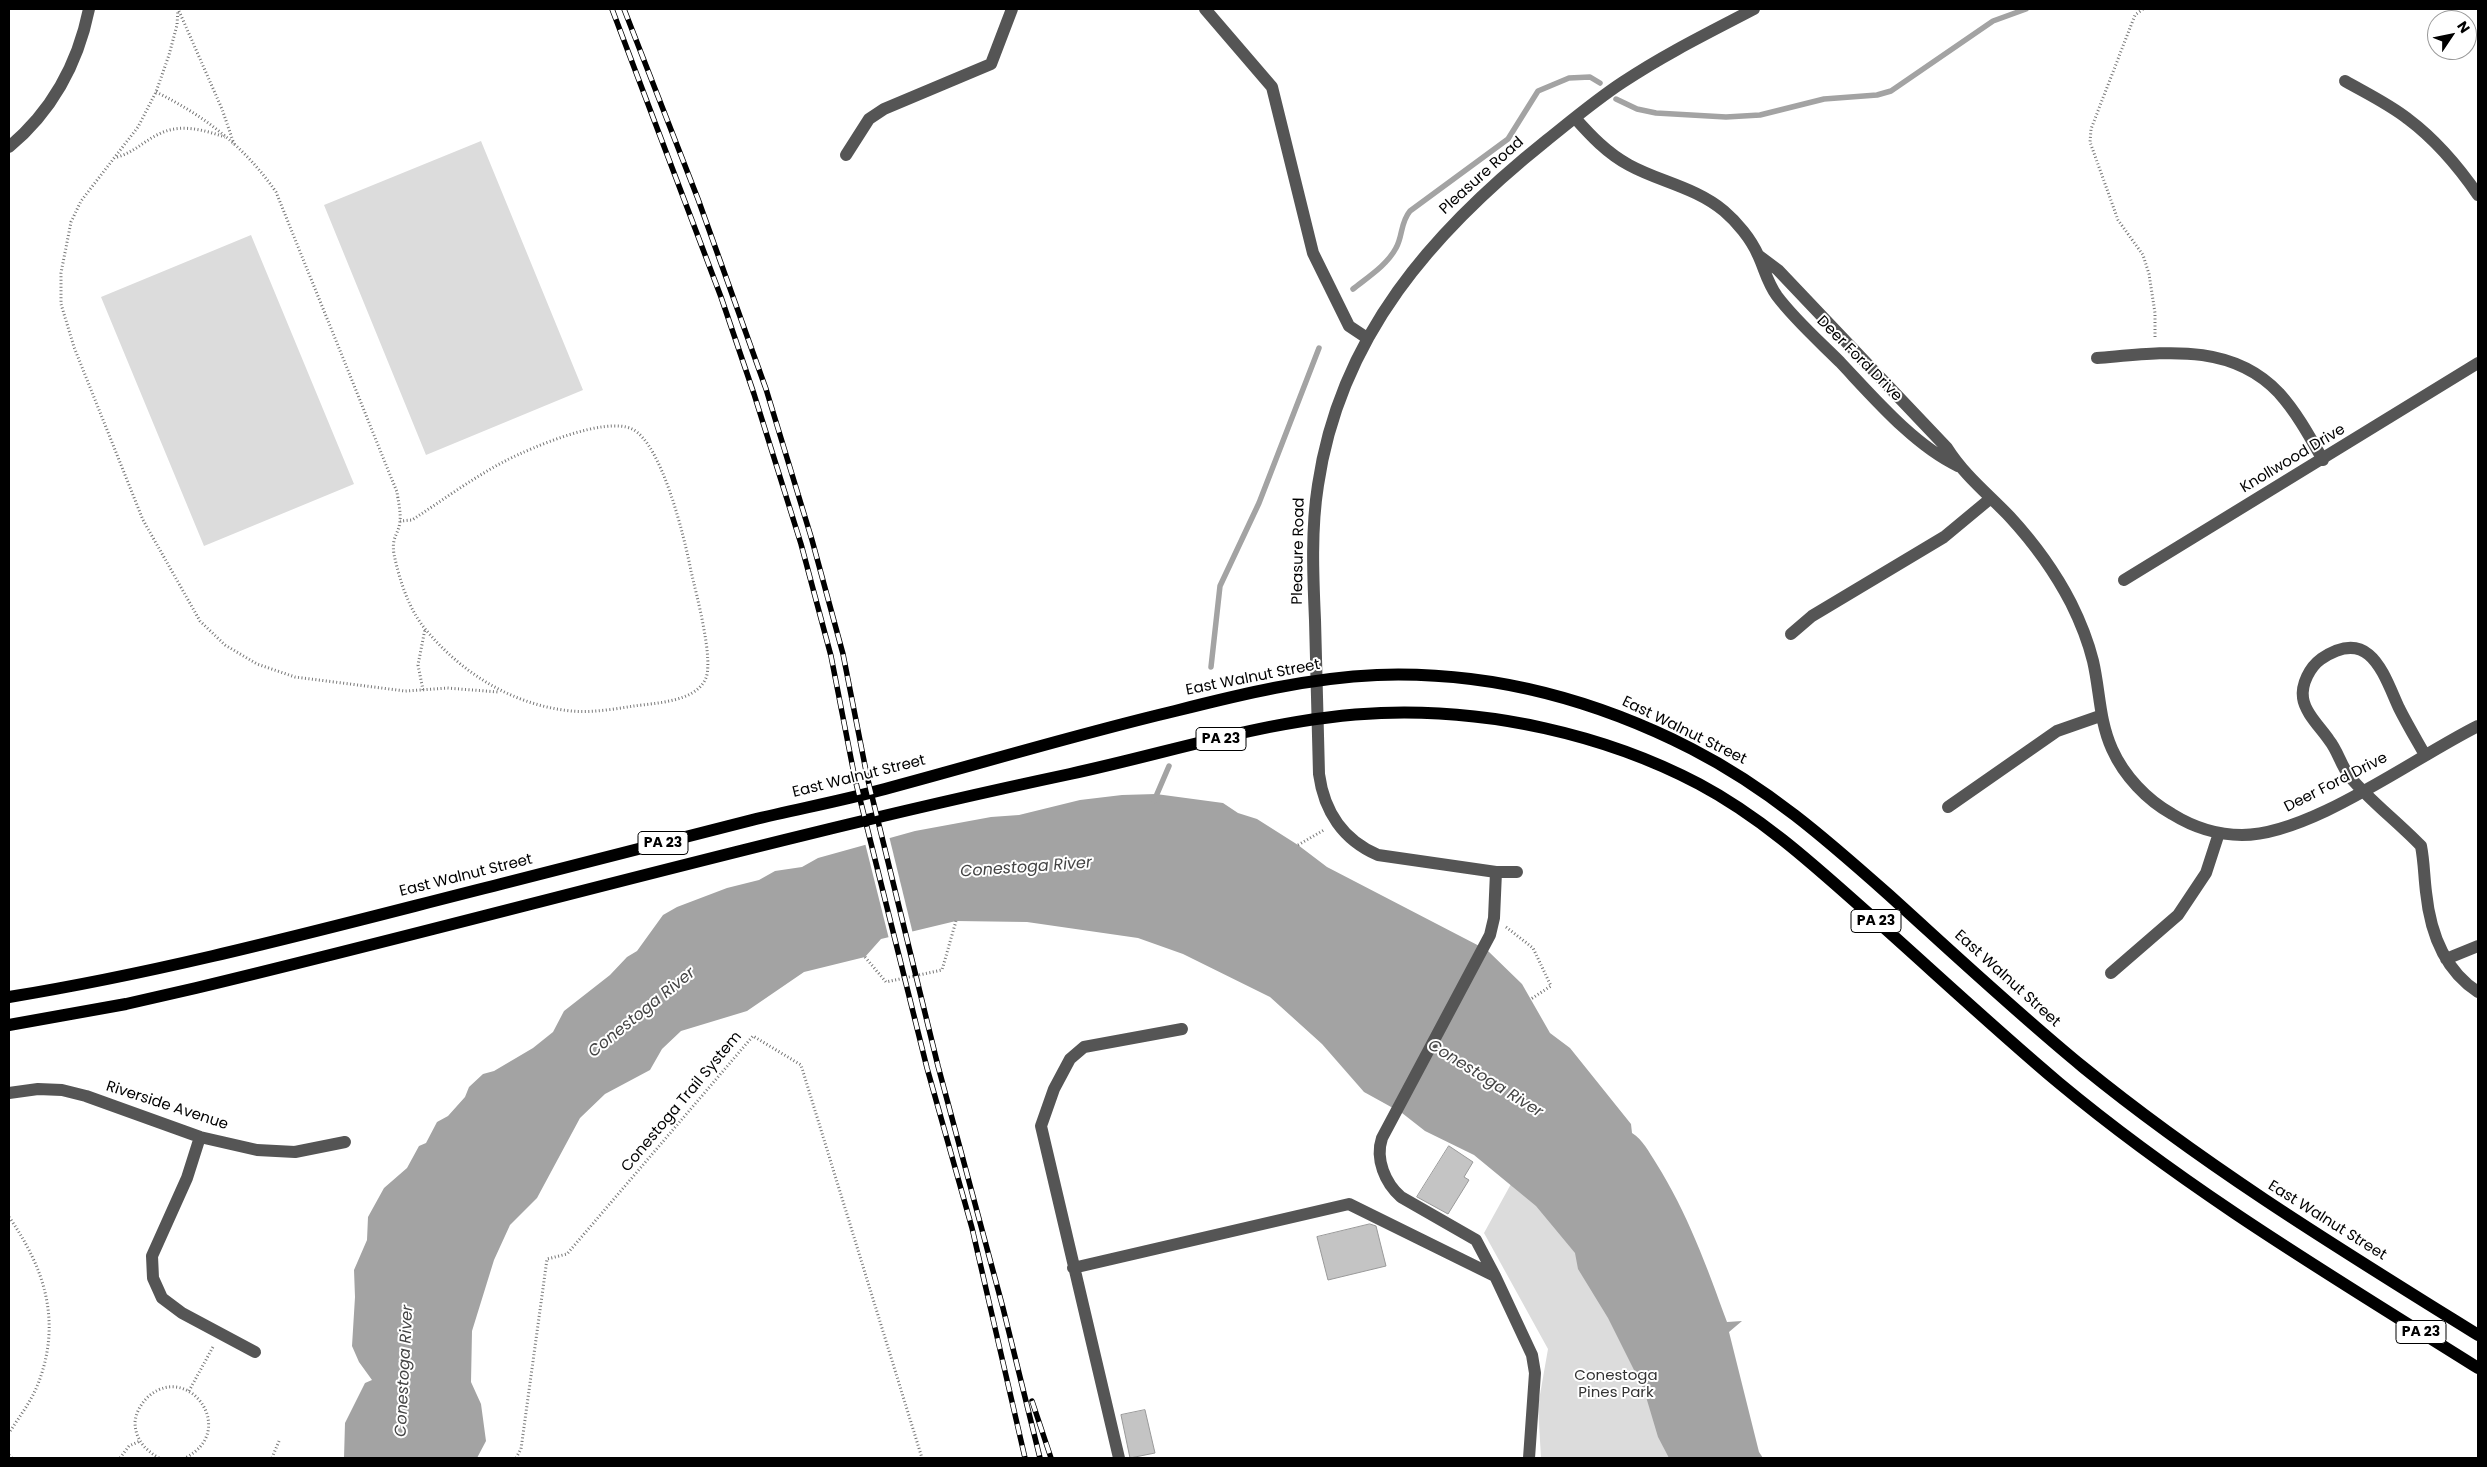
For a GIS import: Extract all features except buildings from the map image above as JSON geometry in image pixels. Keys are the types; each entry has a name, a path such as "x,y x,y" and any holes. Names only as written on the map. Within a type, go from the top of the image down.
{"main road":[{"name":"East Walnut Street","path":"9,997 120,978 251,947 753,820 880,790 1086,732 1248,693 1316,681 1369,676 1414,675 1478,680 1517,686 1569,698 1627,719 1719,764 1771,796 1818,832 2041,1031 2123,1099 2254,1194 2478,1335"},
{"name":"PA 23","path":"9,1024 126,1004 196,988 902,810 1087,771 1256,730 1318,719 1373,713 1413,713 1512,723 1612,747 1645,759 1702,786 1756,819 1807,859 2023,1052 2106,1121 2239,1217 2478,1368"}],"street":[{"path":"9,147 57,94 75,60 89,9"},
{"path":"846,154 869,118 884,109 991,64 1012,9"},
{"path":"1205,9 1272,87 1313,253 1349,326 1366,338"},
{"name":"Pleasure Road","path":"1517,872 1496,872 1378,855 1354,842 1336,823 1330,812 1321,787 1313,564 1317,486 1334,413 1344,382 1366,338 1413,270 1459,217 1510,170 1575,118 1644,69 1754,9"},
{"path":"2345,80 2406,117 2429,136 2450,157 2478,195"},
{"name":"Deer Ford Drive","path":"1575,118 1602,147 1614,156 1644,172 1687,188 1712,202 1736,224 1758,255 1766,279 1795,317 1903,425 1939,458 1958,466"},
{"name":"Deer Ford Drive","path":"1758,255 1778,270 1947,448 1958,466 2011,517 2031,542 2070,602 2084,632 2093,662 2100,716 2112,750 2140,790 2162,809 2186,823 2219,833 2243,835 2284,828 2326,810 2363,791 2478,726"},
{"path":"2096,358 2155,352 2203,354 2234,362 2258,374 2279,393 2296,416 2323,460"},
{"name":"Knollwood Drive","path":"2124,580 2478,364"},
{"path":"1791,634 1812,616 1944,537 1991,498"},
{"path":"2425,755 2399,708 2391,685 2376,659 2367,652 2355,648 2329,654 2318,661 2309,672 2303,698 2309,712 2333,744 2348,775 2420,846 2424,861 2431,926 2446,959 2467,985 2478,992"},
{"path":"1948,807 2057,731 2100,716"},
{"path":"2111,973 2166,928 2183,908 2206,873 2219,833"},
{"path":"1496,872 1494,918 1490,935 1395,1112 1379,1147 1380,1160 1388,1183 1401,1198 1476,1240 1495,1276 1532,1355 1535,1373 1529,1458"},
{"path":"2446,959 2478,946"},
{"path":"1119,1458 1041,1126 1054,1089 1070,1059 1084,1047 1182,1029"},
{"name":"Riverside Avenue","path":"9,1093 38,1089 62,1090 86,1096 200,1136 257,1150 295,1152 345,1142"},
{"path":"200,1136 187,1178 152,1256 153,1278 162,1298 182,1313 255,1352"},
{"path":"1073,1268 1349,1204 1495,1276"}],"path":[{"path":"2143,9 2135,14 2090,129 2090,142 2118,220 2143,254 2149,274 2155,313 2155,352"},
{"path":"178,10 177,25 170,55 156,92 138,127 117,157 81,201 71,222 61,273 61,304 74,347 144,520 174,578 200,621 225,645 257,664 295,677 405,691 447,688 500,692 541,706 573,711 589,711 680,698 704,683 710,671 687,548 676,508 650,446 633,429 610,426 588,428 506,461 412,520 400,521"},
{"path":"178,10 222,109 235,144"},
{"path":"156,92 205,119 235,144 259,168 276,192 397,492 400,521 394,535 394,551 402,584 425,629 464,667 500,692"},
{"path":"117,157 128,154 158,134 172,129 203,130 227,138"},
{"path":"423,690 418,665 425,629"},
{"path":"1298,845 1336,823"},
{"path":"1494,918 1533,948 1551,986 1531,999"},
{"path":"865,957 886,982 942,970 956,921"},
{"name":"Conestoga Trail System","path":"516,1458 520,1449 547,1259 567,1254 753,1036 801,1065 922,1458"},
{"path":"9,1217 21,1234 37,1265 47,1293 50,1314 50,1337 38,1385 9,1433"},
{"path":"189,1391 220,1334"},
{"path":"159,1458 149,1453 140,1441 135,1421 138,1410 144,1400 154,1392 165,1388 177,1388 189,1391 199,1399 206,1409 209,1422 208,1434 203,1445 194,1454 185,1458"},
{"path":"120,1458 129,1446 140,1441"},
{"path":"272,1458 279,1441"},
{"path":"9,1455 12,1458"}],"green space":[{"path":"481,141 583,390 426,455 324,205"},
{"path":"251,235 354,484 204,546 101,297"},
{"name":"Conestoga Pines Park","path":"1544,1124 1729,1458 1541,1458 1538,1406 1548,1349 1484,1233"}],"water":[{"name":"Conestoga River","path":"1156,794 1223,803 1238,813 1257,819 1298,845 1327,867 1487,950 1522,984 1550,1033 1570,1048 1631,1124 1632,1133 1648,1151 1687,1220 1727,1322 1742,1321 1729,1332 1759,1452 1763,1458 1669,1458 1658,1437 1644,1390 1608,1318 1578,1269 1575,1253 1536,1206 1474,1155 1425,1131 1402,1113 1364,1092 1322,1044 1270,997 1183,954 1138,938 1027,922 956,921 881,939 865,957 804,972 747,1011 681,1031 662,1049 650,1070 605,1094 580,1118 537,1198 510,1225 494,1260 472,1331 471,1382 481,1404 486,1441 477,1458 344,1458 345,1423 365,1383 372,1380 359,1362 352,1346 355,1297 354,1270 367,1240 368,1217 384,1188 407,1168 419,1146 426,1143 437,1122 448,1116 465,1097 469,1087 483,1074 494,1071 533,1048 553,1032 564,1011 610,975 627,957 637,951 663,915 677,907 727,888 759,880 775,871 802,867 818,858 915,831 991,817 1019,815 1080,800 1122,795"}],"pier":[{"path":"889,836 913,934 889,939 865,843"}],"waterway":[{"path":"1616,99 1637,109 1656,113 1726,117 1760,115 1824,99 1877,95 1891,91 1993,21 2026,9"},
{"path":"1353,289 1388,260 1398,243 1405,220 1410,211 1508,139 1538,91 1569,78 1590,77 1600,83"},
{"path":"1211,667 1220,586 1259,503 1319,348"},
{"path":"1154,801 1169,766"}],"railway":[{"path":"612,9 721,297 754,394 801,544 831,656 855,779 927,1068 972,1228 1025,1458"},
{"path":"624,9 698,199 766,389 812,540 843,654 867,776 938,1066 1003,1308 1040,1458"},
{"path":"1032,1401 1051,1458"}]}
